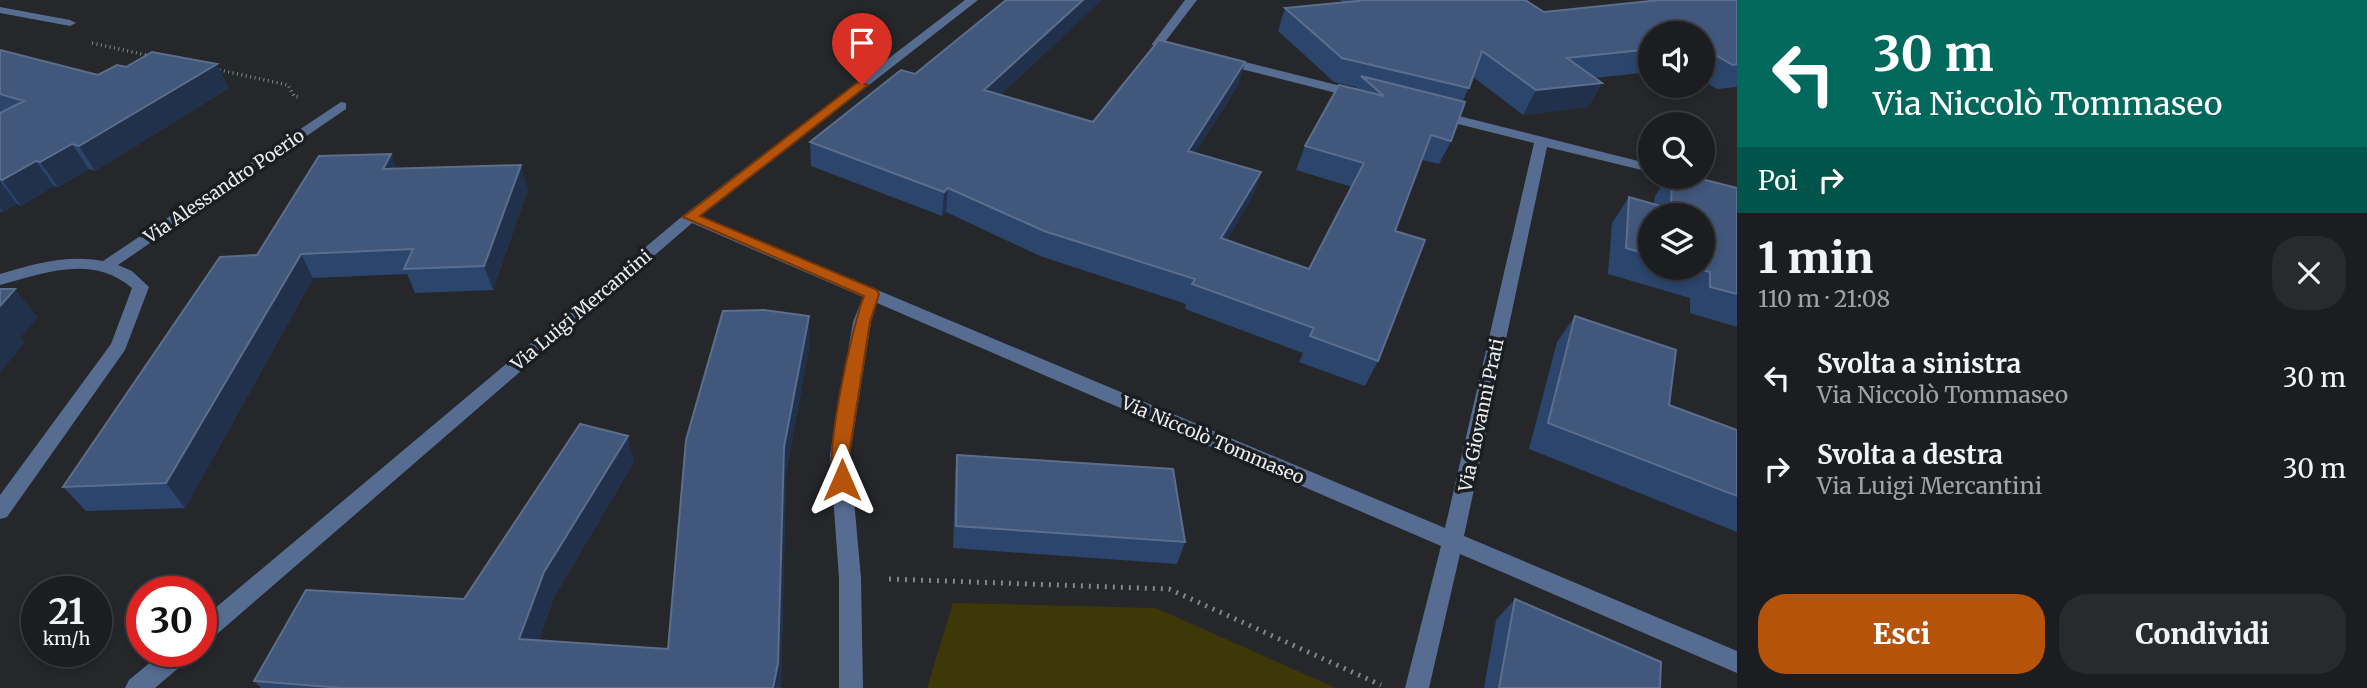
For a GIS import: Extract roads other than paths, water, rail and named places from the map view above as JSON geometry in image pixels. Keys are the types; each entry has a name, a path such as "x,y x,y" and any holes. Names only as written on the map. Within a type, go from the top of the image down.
{"street":[{"name":"Via Luigi Mercantini","path":"217,620 690,217 972,0"},
{"path":"1185,51 1158,44 1191,0"},
{"path":"0,10 69,23"},
{"path":"1211,57 1370,98"},
{"name":"Via Alessandro Poerio","path":"106,266 341,106"},
{"path":"1422,111 1638,165"},
{"name":"Via Giovanni Prati","path":"1417,688 1541,141"},
{"name":"Via Niccolò Tommaseo","path":"690,217 1737,662"},
{"path":"0,280 33,269 78,262 106,266 130,275 141,287 119,346 0,510"},
{"path":"851,688 850,578 840,455 862,322 872,294"},
{"path":"137,688 162,667"}]}
